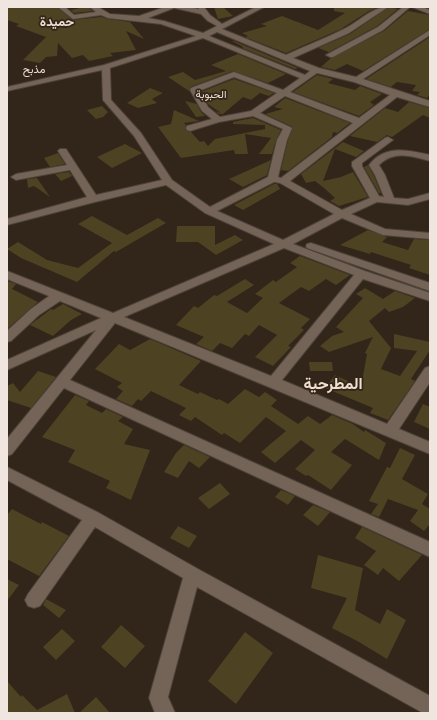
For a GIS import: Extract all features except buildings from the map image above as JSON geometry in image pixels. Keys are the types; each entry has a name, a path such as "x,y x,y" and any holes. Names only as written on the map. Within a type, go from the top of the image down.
{"street":[{"path":"61,7 73,17 101,13"},
{"path":"93,7 108,16 162,22 203,36 306,78"},
{"path":"139,19 171,7"},
{"path":"177,7 202,10 211,21 220,28 316,70 356,80 396,94 429,101"},
{"path":"7,89 106,67 203,36 261,7"},
{"path":"286,58 314,44 346,31 385,7"},
{"path":"330,55 375,32 398,16 407,7"},
{"path":"414,7 429,10"},
{"path":"356,80 430,32"},
{"path":"106,67 107,100 138,135 168,182 209,211 288,242 361,274 430,297"},
{"path":"190,128 218,120 254,113 316,70"},
{"path":"218,120 205,109 194,90 234,74 360,122"},
{"path":"283,181 396,94"},
{"path":"254,113 288,128 282,140 272,179"},
{"path":"376,199 357,166 357,162 388,140"},
{"path":"63,151 93,199"},
{"path":"390,200 380,175 374,165 378,160 394,151 430,158"},
{"path":"16,177 73,167"},
{"path":"209,211 272,179 283,181 342,214 383,232 430,236"},
{"path":"7,222 93,199 168,182"},
{"path":"7,364 288,242 342,214 376,199 408,202 430,196"},
{"path":"288,242 430,287"},
{"path":"274,382 361,274"},
{"path":"7,275 274,382 430,448"},
{"path":"7,338 35,312 58,296"},
{"path":"7,450 112,318"},
{"path":"390,431 430,371"},
{"path":"62,382 430,550"},
{"path":"7,473 93,518 192,575 430,706"},
{"path":"34,600 93,518"},
{"path":"165,713 158,698 192,575"}],"district":[{"name":"حميدة","path":"57,22"},
{"name":"مذبح","path":"34,70"},
{"name":"الحبوبة","path":"211,95"},
{"name":"المطرحية","path":"333,384"}]}
